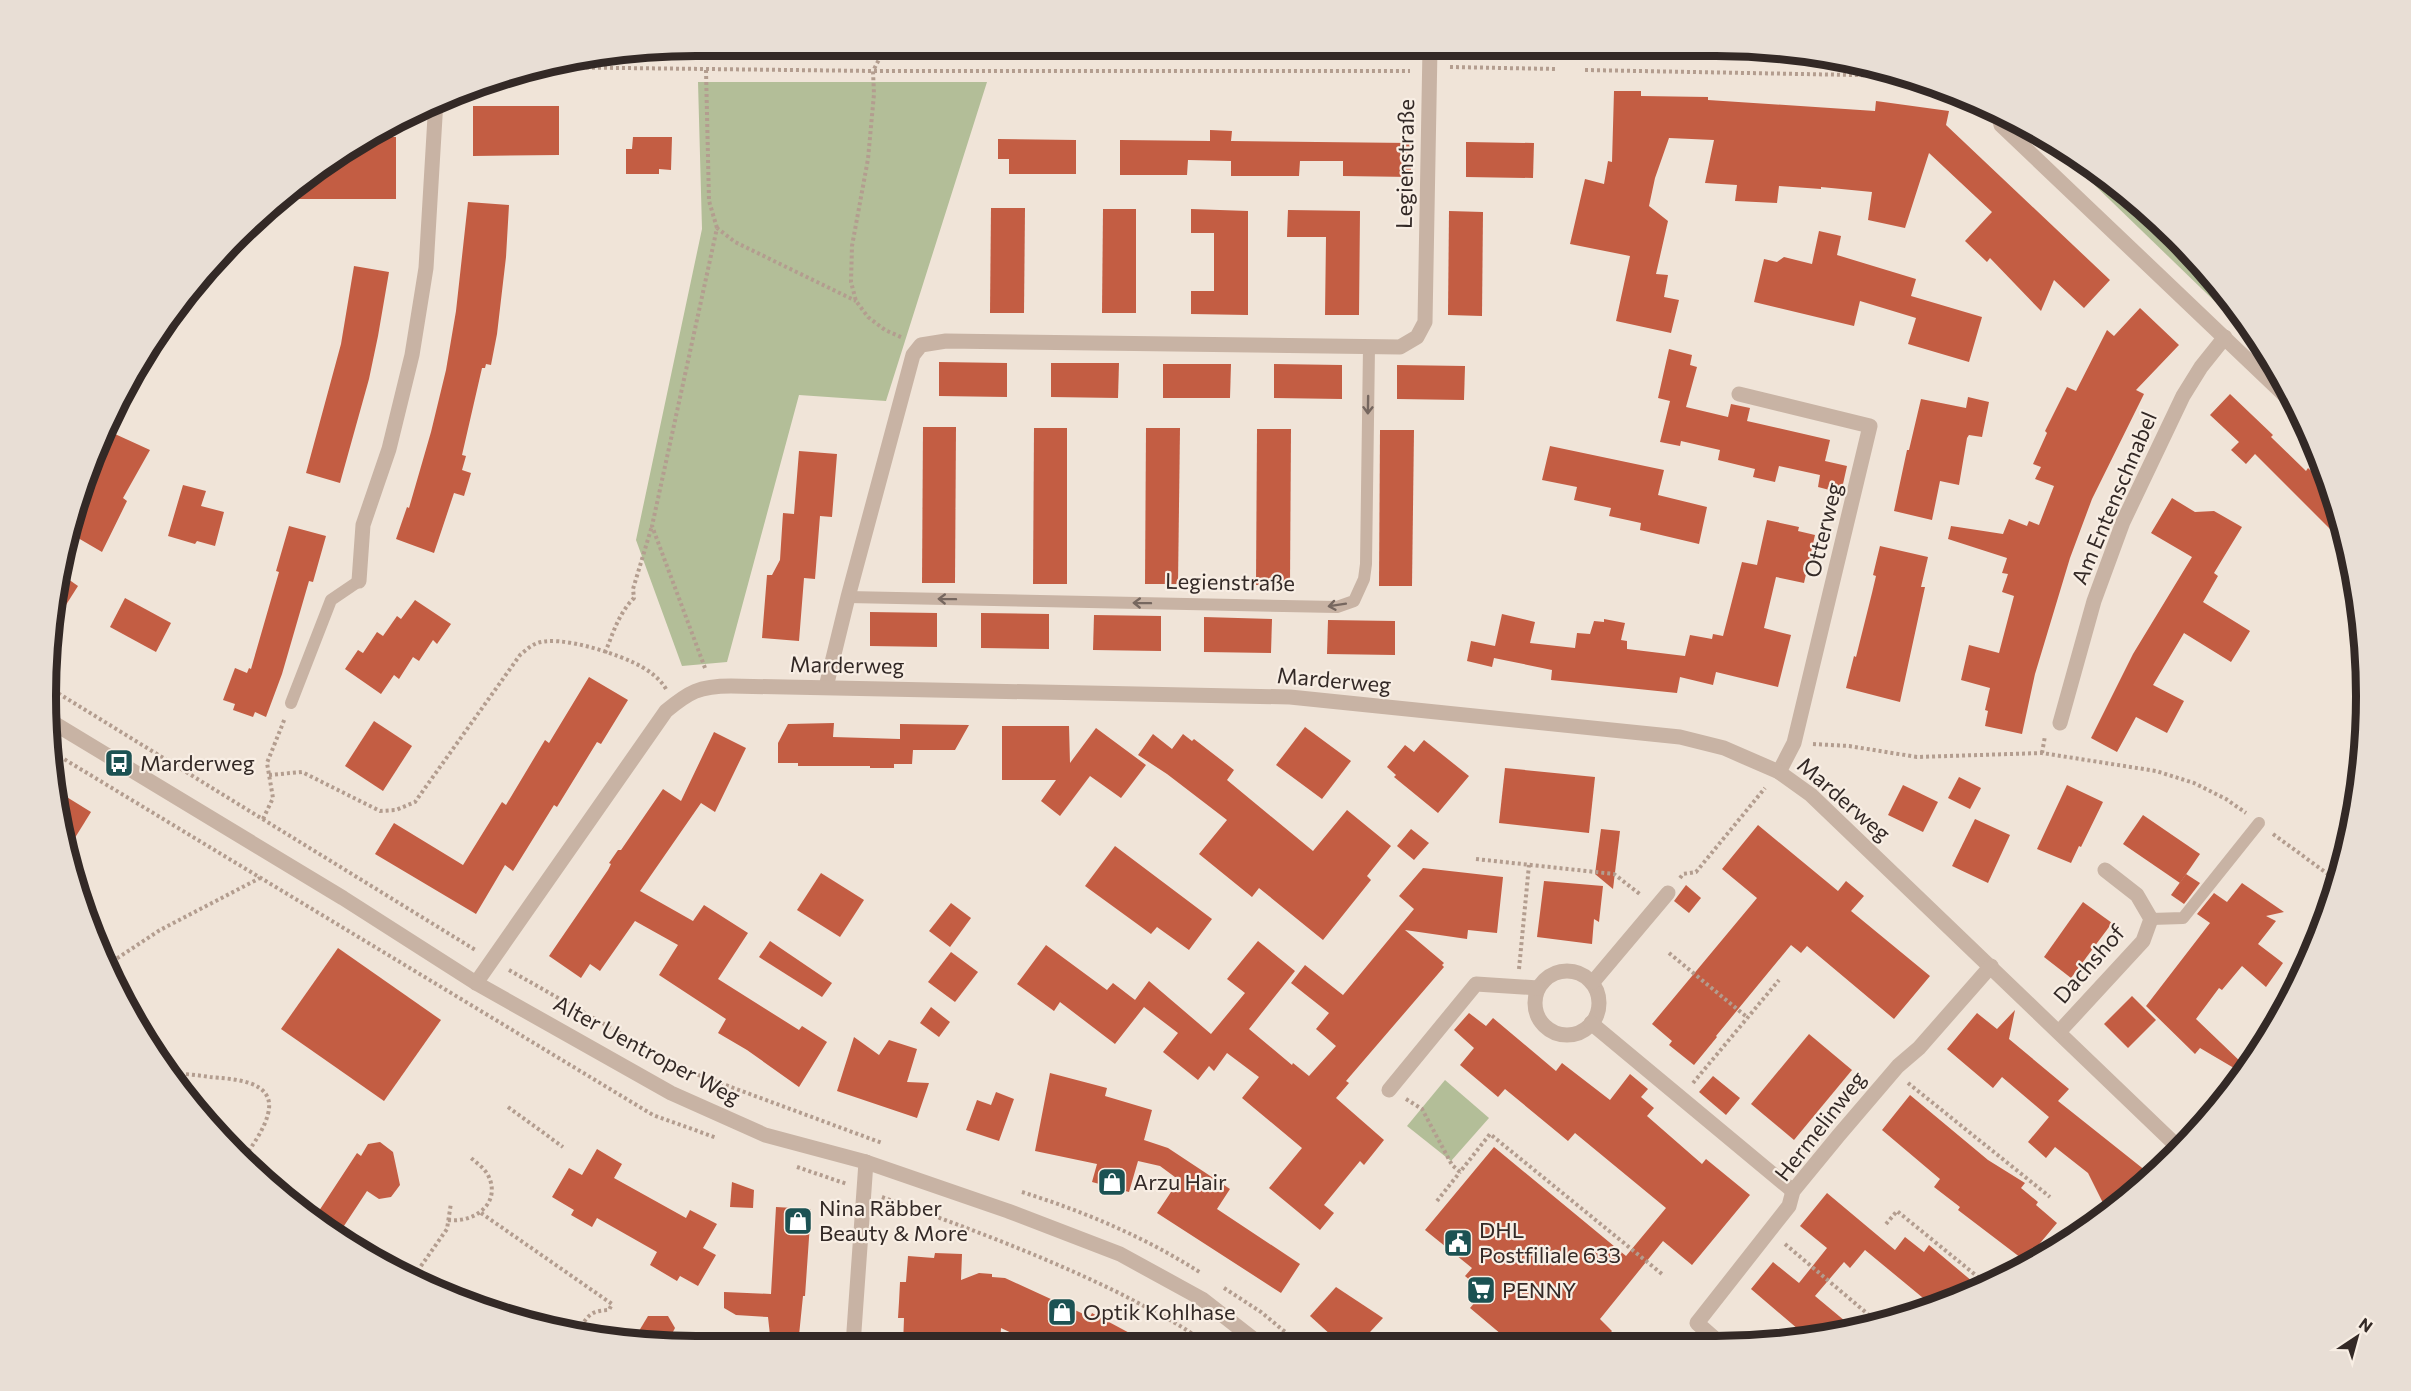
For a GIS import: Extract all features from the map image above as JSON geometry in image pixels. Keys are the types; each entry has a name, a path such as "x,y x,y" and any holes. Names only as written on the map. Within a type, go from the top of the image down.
{"street":[{"name":"Legienstraße","path":"921,345 946,341 1400,347 1410,343 1417,337 1425,322 1430,56"},
{"path":"359,580 363,525 389,449 412,354 426,268 435,111"},
{"path":"2001,123 2275,386"},
{"name":"Am Entenschnabel","path":"2060,723 2094,601 2123,522 2183,396 2201,367 2225,337"},
{"path":"826,687 913,355 921,345"},
{"name":"Otterweg","path":"1739,394 1870,426 1794,743 1779,772"},
{"name":"Marderweg","path":"476,982 666,711 687,693 712,686 1290,697 1680,737 1724,748 1779,772 1811,795 2173,1142"},
{"name":"Alter Uentroper Weg","path":"57,725 333,892 476,982 570,1038 671,1093 765,1135 866,1162 1008,1211 1120,1254 1202,1299 1249,1336"},
{"name":"Dachshof","path":"2059,1032 2143,941 2151,919 2137,895 2105,870"},
{"path":"1593,982 1668,893"},
{"name":"Hermelinweg","path":"1711,1336 1696,1323 1789,1206 1793,1191 1893,1071 1919,1048 1991,966"},
{"path":"1568,970 1581,974 1593,982 1599,996 1599,1008 1591,1023 1579,1033 1570,1035 1556,1033 1542,1023 1536,1013 1535,999 1538,988 1547,977 1558,971 1568,970"},
{"path":"1389,1090 1476,984 1538,988"},
{"path":"1591,1023 1793,1191"},
{"path":"854,1336 866,1162"}],"lane":[{"name":"Legienstraße","path":"848,597 1337,607 1354,601 1364,579 1366,564 1369,347"},
{"path":"291,703 331,600 359,580"},
{"path":"2151,919 2183,918 2259,823"}],"path":[{"path":"881,56 873,71 874,94 868,159 852,246 851,282 856,301 868,317 885,330 921,345"},
{"path":"569,68 1408,72 1430,66 1567,70"},
{"path":"605,653 618,620 634,598 633,589 652,526 717,228 710,201 706,70"},
{"path":"1579,70 1874,75"},
{"path":"717,228 735,242 856,301"},
{"path":"652,526 712,686"},
{"path":"269,775 302,772 380,811 396,810 415,802 520,655 536,643 558,641 605,653 641,666 660,679 675,704"},
{"path":"56,692 492,960 685,1070 891,1147"},
{"path":"263,819 273,798 267,763 291,703"},
{"path":"1794,743 1849,746 1917,757 2042,753 2156,771 2194,783 2215,794 2330,875"},
{"path":"1668,893 1683,874 1696,872 1779,772"},
{"path":"1476,859 1614,874 1656,907"},
{"path":"1517,987 1529,865"},
{"path":"114,961 160,930 259,879"},
{"path":"1669,953 1748,1018"},
{"path":"1682,1098 1779,980"},
{"path":"1893,1071 2050,1197"},
{"path":"181,1075 234,1079 250,1082 262,1090 268,1098 268,1115 247,1152"},
{"path":"1389,1090 1422,1109 1452,1165 1460,1172"},
{"path":"508,1107 563,1147"},
{"path":"1437,1201 1490,1134 1662,1274"},
{"path":"448,1220 467,1220 481,1213 489,1199 491,1183 483,1168 471,1158"},
{"path":"1014,1190 1067,1206 1121,1229 1166,1250 1203,1274"},
{"path":"417,1271 447,1229 451,1203"},
{"path":"1886,1224 1897,1211 1978,1277"},
{"path":"481,1213 612,1304 609,1310 594,1311 582,1325"},
{"path":"1769,1230 1870,1316"},
{"path":"1222,1287 1261,1312 1290,1336"}],"green space":[{"path":"698,82 987,82 886,401 799,395 727,662 682,666 636,540 702,229"},
{"path":"2074,165 2137,214 2168,243 2197,274 2231,318"},
{"path":"1445,1080 1489,1118 1451,1161 1407,1126"}],"building":[{"path":"1614,91 1641,91 1641,96 1708,97 1708,100 1875,111 1876,101 1949,111 1946,125 2110,280 2084,308 2054,280 2041,311 1990,258 1987,262 1965,241 1992,212 1929,153 1905,228 1868,220 1872,192 1779,186 1777,203 1735,201 1737,185 1705,183 1714,140 1669,138 1655,178 1649,206 1668,221 1656,274 1668,275 1664,297 1679,300 1671,333 1616,321 1630,256 1570,244 1585,179 1604,184 1608,161 1612,162"},
{"path":"473,106 559,106 559,155 473,156"},
{"path":"1210,130 1232,131 1231,141 1411,143 1411,177 1343,176 1343,161 1300,161 1299,176 1231,176 1231,161 1188,160 1187,175 1120,175 1120,140 1210,141"},
{"path":"383,137 396,137 396,199 292,199 340,163 375,141"},
{"path":"633,137 672,137 671,170 659,169 659,174 626,174 626,149 632,149"},
{"path":"998,139 1076,140 1076,174 1009,174 1009,159 998,159"},
{"path":"1466,142 1534,143 1533,178 1466,177"},
{"path":"468,202 509,205 506,257 491,365 486,364 485,368 482,368 462,455 466,456 462,470 471,473 464,496 454,493 434,553 396,539 407,507 409,508 446,370 456,311"},
{"path":"991,208 1025,208 1024,313 990,313"},
{"path":"1103,209 1136,209 1136,313 1102,313"},
{"path":"1191,209 1248,211 1248,315 1191,314 1191,291 1214,291 1214,233 1191,233"},
{"path":"1288,210 1360,211 1359,315 1325,315 1326,237 1287,237"},
{"path":"1449,211 1483,212 1482,316 1448,315"},
{"path":"1819,231 1841,236 1837,255 1916,279 1911,296 1982,317 1969,362 1908,344 1916,318 1860,301 1854,326 1754,302 1764,259 1777,262 1784,257 1812,264"},
{"path":"354,266 389,272 369,379 340,483 306,473 341,344"},
{"path":"2140,308 2179,345 2136,390 2144,394 2092,499 2070,558 2035,674 2022,734 1985,726 1988,711 1985,710 1990,688 1961,680 1969,645 1999,653 2014,596 2002,592 2008,574 2002,573 2007,558 1948,539 1951,526 2003,534 2009,519 2027,526 2029,521 2039,525 2054,486 2035,479 2041,467 2033,464 2047,433 2045,431 2067,387 2076,391 2107,330 2114,336"},
{"path":"1669,349 1692,355 1690,365 1697,367 1686,407 1728,417 1731,404 1750,408 1747,421 1830,440 1825,461 1847,466 1841,493 1818,487 1820,475 1779,466 1775,482 1753,477 1755,469 1718,460 1720,450 1681,441 1680,446 1660,442 1670,401 1658,398"},
{"path":"939,362 1007,363 1007,397 939,396"},
{"path":"1051,363 1119,363 1118,398 1051,397"},
{"path":"1163,364 1231,364 1230,398 1163,398"},
{"path":"1274,364 1342,365 1342,399 1274,398"},
{"path":"1397,365 1465,366 1464,400 1397,399"},
{"path":"2230,394 2273,435 2271,437 2306,471 2308,468 2317,476 2335,534 2255,454 2246,464 2231,450 2239,442 2210,415"},
{"path":"1968,397 1989,402 1982,437 1969,435 1967,438 1959,485 1940,481 1932,520 1894,511 1921,399 1966,408"},
{"path":"923,427 956,427 955,583 922,583"},
{"path":"1034,428 1067,428 1067,584 1033,584"},
{"path":"1146,428 1180,428 1178,584 1145,584"},
{"path":"1257,429 1291,429 1290,585 1256,585"},
{"path":"1380,430 1414,430 1412,586 1379,586"},
{"path":"112,433 150,450 123,498 127,501 102,552 76,537 89,490"},
{"path":"1550,446 1664,470 1658,495 1707,507 1699,544 1640,530 1641,523 1609,516 1611,508 1574,500 1577,487 1542,480"},
{"path":"799,451 837,454 832,517 820,516 815,579 804,578 799,641 762,638 767,575 772,575 780,560 783,513 794,514"},
{"path":"183,485 206,491 201,506 224,512 215,546 197,541 195,544 168,536"},
{"path":"2172,498 2195,512 2214,511 2242,527 2214,573 2218,576 2203,602 2250,631 2231,662 2184,633 2153,685 2184,701 2167,733 2136,717 2117,752 2091,738 2133,654 2192,557 2151,533"},
{"path":"1767,520 1799,527 1798,531 1815,535 1804,583 1776,577 1764,628 1791,635 1778,687 1716,672 1713,685 1680,677 1677,693 1551,680 1552,670 1494,658 1492,667 1467,661 1471,641 1495,646 1502,614 1535,622 1530,643 1575,648 1577,633 1590,634 1594,621 1604,622 1604,619 1625,623 1621,640 1627,641 1627,649 1685,656 1690,635 1712,639 1713,634 1723,636 1742,562 1757,565"},
{"path":"289,526 326,536 313,582 309,581 282,674 266,717 255,712 253,717 233,710 235,704 223,700 235,668 247,673 249,668 251,669 279,572 276,571"},
{"path":"1880,546 1928,557 1921,587 1925,587 1900,702 1846,688 1872,593 1876,576 1873,575"},
{"path":"67,578 78,586 61,613"},
{"path":"125,598 171,623 156,652 110,627"},
{"path":"415,600 451,624 437,644 433,640 419,661 413,657 399,679 394,675 381,694 345,669 358,650 363,653 377,632 383,636 397,616 401,619"},
{"path":"870,612 937,613 937,647 870,646"},
{"path":"981,613 1049,614 1049,649 981,648"},
{"path":"1094,615 1161,616 1161,651 1093,650"},
{"path":"1204,617 1272,619 1271,653 1204,652"},
{"path":"1328,620 1395,621 1395,655 1327,654"},
{"path":"589,677 628,700 601,744 597,742 557,807 554,805 513,871 505,865 476,914 375,854 394,823 463,865 502,802 506,805 545,740 549,743"},
{"path":"374,721 412,746 383,791 345,766"},
{"path":"834,723 833,737 900,739 900,724 969,725 955,750 913,750 912,764 894,764 894,768 798,766 798,763 778,763 778,743 788,724"},
{"path":"1002,726 1069,726 1070,763 1096,728 1146,765 1121,798 1090,776 1060,816 1041,801 1056,780 1002,780"},
{"path":"1305,727 1351,761 1322,799 1276,765"},
{"path":"714,732 746,748 715,812 701,803 640,891 693,921 704,905 748,933 718,979 799,1030 802,1026 827,1042 799,1087 747,1050 718,1033 726,1019 659,975 678,945 635,921 600,971 590,964 581,978 549,956 608,870 611,864 609,863 618,850 621,850 663,789 681,801"},
{"path":"1153,734 1172,749 1183,734 1192,741 1194,739 1234,770 1227,780 1313,851 1347,810 1391,846 1367,876 1371,880 1323,940 1259,888 1252,897 1199,854 1227,820 1138,755"},
{"path":"1424,740 1469,776 1438,813 1394,777 1396,775 1387,767 1405,745 1414,752"},
{"path":"1505,768 1595,777 1589,833 1499,823"},
{"path":"1959,777 1981,788 1970,809 1948,798"},
{"path":"1903,785 1938,802 1923,832 1888,815"},
{"path":"2067,785 2103,802 2071,863 2037,849"},
{"path":"64,795 91,812 73,841"},
{"path":"2143,815 2200,854 2180,883 2123,844"},
{"path":"1975,819 2010,835 1988,883 1952,866"},
{"path":"1758,825 1838,891 1846,881 1864,896 1851,911 1930,976 1894,1019 1807,946 1801,953 1791,945 1694,1065 1669,1045 1672,1041 1652,1024 1757,898 1722,869"},
{"path":"1411,829 1429,843 1414,860 1397,846"},
{"path":"1601,829 1620,831 1613,889 1595,874"},
{"path":"1115,846 1212,919 1189,950 1157,927 1151,934 1085,886"},
{"path":"1423,868 1503,877 1497,933 1468,930 1467,939 1405,930 1444,963 1442,965 1444,967 1346,1081 1349,1083 1336,1098 1384,1140 1364,1165 1360,1161 1324,1205 1334,1213 1320,1230 1269,1188 1302,1148 1242,1098 1259,1077 1227,1053 1214,1071 1209,1066 1198,1080 1163,1052 1178,1033 1144,1007 1115,1044 1060,1002 1054,1011 1017,984 1046,945 1107,990 1113,983 1135,1000 1149,981 1211,1034 1245,993 1227,979 1258,941 1295,971 1249,1029 1292,1065 1293,1063 1309,1076 1336,1046 1316,1029 1329,1013 1291,983 1305,965 1343,995 1414,909 1399,896"},
{"path":"821,873 864,900 840,937 797,910"},
{"path":"2186,874 2200,883 2184,904 2171,895"},
{"path":"1544,881 1603,886 1599,922 1594,919 1592,944 1537,937"},
{"path":"2242,883 2284,912 2266,916 2276,921 2258,944 2283,963 2266,987 2242,966 2222,990 2219,988 2196,1019 2240,1061 2235,1069 2200,1048 2195,1054 2146,1006 2210,923 2197,914 2214,893 2227,902"},
{"path":"1686,885 1701,898 1689,913 1674,901"},
{"path":"2083,902 2112,923 2071,978 2044,957"},
{"path":"951,903 971,918 950,947 929,931"},
{"path":"770,941 832,983 822,997 759,957"},
{"path":"338,948 441,1020 384,1101 281,1029"},
{"path":"951,952 978,972 955,1002 928,982"},
{"path":"2132,996 2156,1020 2128,1048 2104,1024"},
{"path":"931,1007 950,1022 939,1037 920,1023"},
{"path":"2015,1010 2009,1039 2069,1089 2058,1101 2145,1170 2104,1204 2088,1173 2055,1147 2046,1158 2028,1142 2049,1117 2002,1077 1993,1088 1947,1049 1977,1013 1997,1029"},
{"path":"1469,1013 1486,1026 1493,1018 1556,1071 1562,1063 1610,1100 1630,1074 1648,1089 1641,1097 1654,1108 1647,1116 1702,1164 1706,1159 1750,1195 1692,1265 1663,1241 1600,1319 1612,1331 1608,1336 1503,1336 1470,1308 1476,1301 1472,1282 1465,1276 1472,1268 1425,1230 1494,1147 1626,1256 1666,1208 1575,1133 1568,1141 1505,1089 1498,1097 1460,1065 1474,1048 1454,1030"},
{"path":"1809,1034 1852,1070 1794,1140 1751,1104"},
{"path":"854,1037 879,1055 889,1040 917,1049 907,1082 929,1083 917,1118 837,1091"},
{"path":"1050,1073 1107,1088 1105,1096 1152,1110 1144,1140 1168,1148 1230,1189 1217,1209 1300,1264 1281,1293 1157,1213 1179,1180 1160,1166 1138,1161 1129,1192 1092,1182 1097,1164 1035,1151"},
{"path":"1713,1076 1740,1098 1726,1115 1699,1092"},
{"path":"996,1092 1014,1099 999,1141 966,1130 977,1100 991,1105"},
{"path":"1910,1095 1988,1160 2025,1183 2021,1188 2038,1202 2036,1205 2057,1223 2034,1251 2021,1258 1958,1210 1960,1207 1934,1187 1940,1179 1882,1130"},
{"path":"380,1142 393,1152 400,1185 391,1197 379,1199 367,1191 342,1229 318,1212 357,1153 361,1156 368,1144"},
{"path":"597,1149 622,1164 614,1178 686,1218 690,1210 717,1224 703,1248 716,1255 698,1286 680,1276 677,1281 650,1265 657,1252 597,1218 592,1227 571,1215 574,1210 552,1197 569,1168 582,1175"},
{"path":"732,1182 754,1190 753,1208 730,1207"},
{"path":"1827,1193 1895,1250 1905,1237 1924,1252 1929,1245 1972,1281 1926,1300 1865,1250 1850,1268 1844,1262 1815,1296 1846,1322 1799,1330 1751,1289 1773,1262 1799,1283 1827,1248 1800,1226"},
{"path":"776,1207 811,1209 805,1296 803,1296 799,1336 776,1336 776,1332 770,1335 768,1317 736,1315 724,1308 724,1292 771,1294"},
{"path":"935,1253 962,1254 961,1280 979,1273 1005,1278 1090,1317 1092,1313 1135,1336 1018,1336 1001,1328 1001,1336 903,1336 904,1318 898,1318 900,1282 906,1282 908,1256 934,1258"},
{"path":"1336,1287 1383,1318 1366,1336 1332,1336 1310,1316"},
{"path":"648,1316 668,1316 675,1328 671,1335 638,1332"}],"place":[{"name":"Marderweg","path":"119,763"},
{"name":"Arzu Hair","path":"1112,1182"},
{"name":"Nina Räbber Beauty & More","path":"798,1221"},
{"name":"DHL Postfiliale 633","path":"1458,1243"},
{"name":"PENNY","path":"1481,1290"},
{"name":"Optik Kohlhase","path":"1062,1312"}]}
